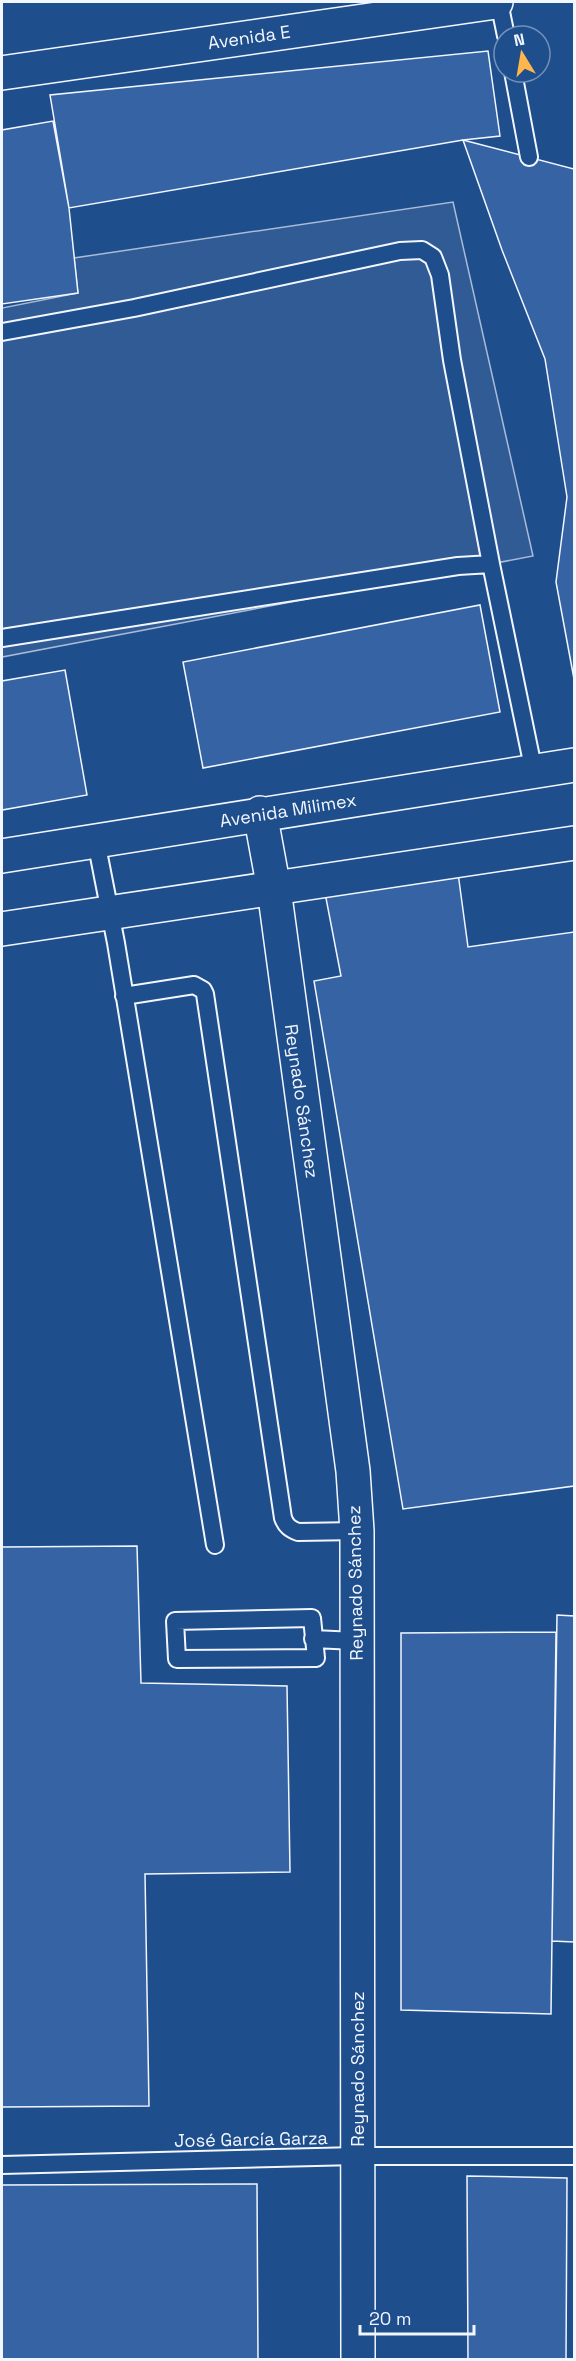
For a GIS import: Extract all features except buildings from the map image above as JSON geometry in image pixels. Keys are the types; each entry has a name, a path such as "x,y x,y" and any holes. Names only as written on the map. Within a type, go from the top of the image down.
{"street":[{"name":"Avenida E","path":"2,74 497,2"},
{"name":"Avenida Milimex","path":"2,856 260,813 574,765"},
{"name":"Reynado Sánchez","path":"260,813 274,890 353,1471 357,1531 358,2360"},
{"path":"2,929 274,890 574,843"}],"lane":[{"path":"497,2 503,24"},
{"path":"515,84 529,157"},
{"path":"2,332 134,308 400,251 422,250 433,257 440,275 452,360 534,772"},
{"path":"2,638 458,566 491,564"},
{"path":"96,841 110,913 215,1545"},
{"path":"124,996 194,985 203,990 205,994 283,1518 292,1530 298,1532 357,1531"},
{"path":"312,1618 314,1639 316,1658 177,1659 176,1622 312,1618"},
{"path":"314,1639 356,1641"},
{"name":"José García Garza","path":"2,2165 357,2156 574,2156"}],"shaded area":[{"path":"453,202 533,556 2,657 2,308 78,293 74,258"}]}
